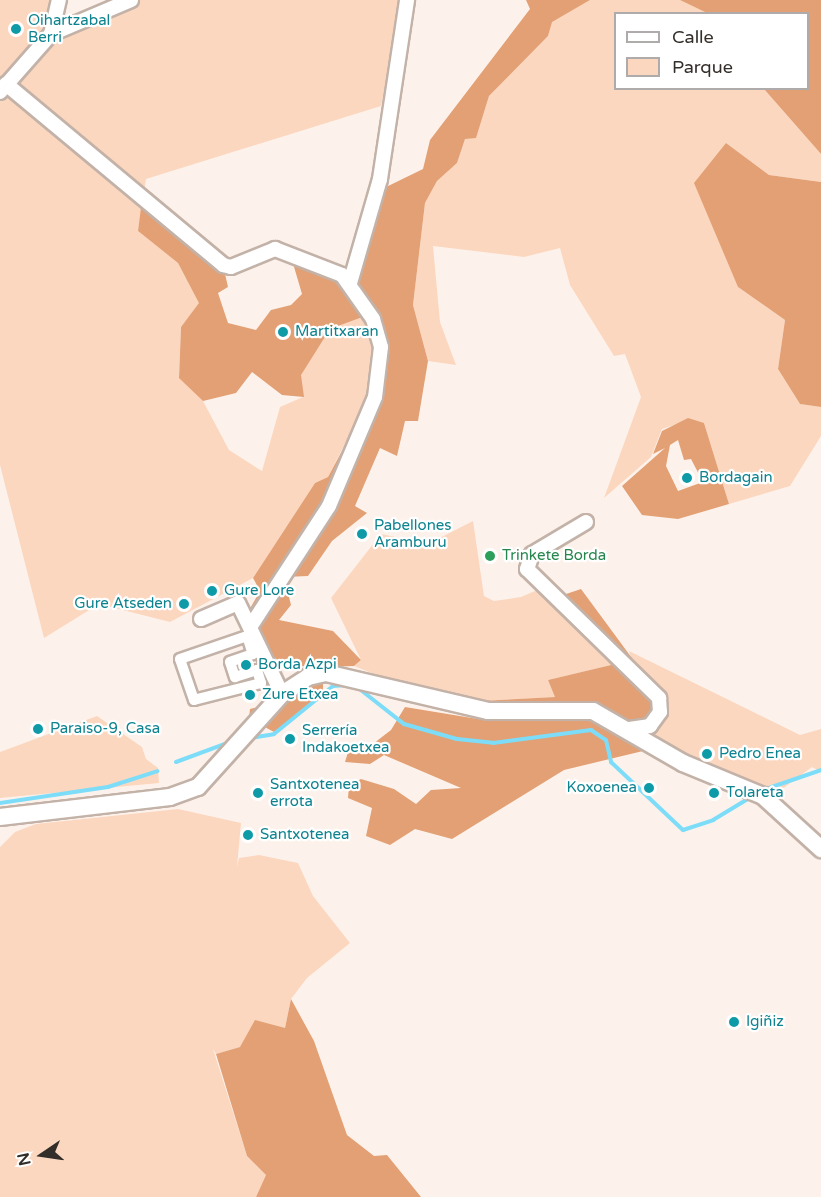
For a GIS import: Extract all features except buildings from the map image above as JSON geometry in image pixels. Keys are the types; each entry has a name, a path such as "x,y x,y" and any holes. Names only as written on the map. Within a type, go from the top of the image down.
{"street":[{"path":"51,34 59,0"},
{"path":"131,0 51,34 3,88 223,265 231,267 275,249 350,283 379,336 375,397 329,506 252,624"},
{"path":"350,283 391,123 407,0"},
{"path":"586,522 532,554 527,569 659,698 660,712 650,726 629,729"},
{"path":"201,619 238,603 252,624 282,694"},
{"path":"247,636 253,654 230,662 232,669 235,677 257,670 261,683 194,700 180,659 247,636"},
{"path":"0,817 170,797 212,778 282,694 321,673 351,676 488,711 593,711 629,729 683,763 756,792 821,849"}],"green space":[{"path":"0,0 63,0 51,33 126,0 404,0 381,106 146,179 138,231 178,263 200,303 181,327 179,377 203,401 229,450 262,471 280,407 303,397 300,375 330,329 368,315 378,346 375,378 365,404 328,477 315,483 253,578 170,622 99,604 44,638 0,465"},
{"path":"590,0 680,0 705,12 614,12 614,90 765,90 821,154 821,182 769,175 726,143 738,287 785,320 778,369 800,404 821,407 821,436 790,486 729,504 704,423 686,421 662,429 651,457 604,498 641,397 625,354 614,356 570,285 560,248 524,257 433,246 440,322 456,365 428,361 413,305 425,203 437,181 457,163 465,139 476,137 489,96 548,36 551,22"},
{"path":"473,521 484,596 494,601 521,597 544,587 611,665 548,680 556,697 480,701 394,682 354,666 361,660 331,598 381,534 428,544"},
{"path":"629,651 800,735 821,729 821,772 812,767 774,795 675,753 650,737"},
{"path":"97,716 142,747 146,759 158,768 159,783 0,798 0,752"},
{"path":"178,809 241,823 237,867 239,858 259,855 298,863 313,896 350,943 307,978 291,999 285,1028 240,1047 216,1054 213,1049 247,1156 266,1175 256,1197 0,1197 0,847 15,832 36,824"}],"shaded area":[{"path":"526,0 590,0 552,22 548,36 489,96 476,138 465,139 457,163 437,181 425,203 413,305 428,361 418,421 405,421 397,456 380,448 355,506 367,513 332,541 308,576 284,577 291,605 279,620 333,631 361,660 354,666 323,667 323,694 276,733 249,719 250,709 262,706 308,667 281,663 265,649 248,612 260,591 253,578 315,483 328,477 380,380 385,341 368,315 330,329 301,375 304,397 282,395 252,372 236,393 203,401 179,378 181,327 199,303 178,263 138,231 142,200 223,265 228,287 218,293 228,323 256,330 271,310 291,305 302,294 292,260 319,276 353,283 384,188 423,169 430,140 530,9"},
{"path":"680,0 821,0 821,154 765,90 809,90 809,12 705,12"},
{"path":"726,143 769,175 821,182 821,407 800,404 778,369 785,320 738,287 694,183"},
{"path":"688,418 704,423 729,504 678,519 642,515 622,486 665,448 653,454 662,431","holes":["678,440 684,460 691,459 703,482 678,491 666,466 670,445"]},
{"path":"581,589 665,703 643,751 564,770 452,839 415,829 390,845 366,836 372,808 348,798 349,785 361,779 394,789 416,804 431,790 461,788 384,755 370,764 345,762 349,749 369,747 391,730 405,707 484,720 480,701 555,697 548,680 611,665 558,606 566,594"},
{"path":"291,999 314,1041 347,1135 374,1156 387,1155 421,1197 256,1197 266,1175 247,1156 216,1054 240,1047 255,1020 285,1028"}],"waterway":[{"path":"250,738 274,734 333,686 347,685"},
{"path":"357,687 404,724 457,739 493,743 591,730 606,740 611,762 683,830 713,820 751,797"},
{"path":"176,762 230,742"},
{"path":"763,790 821,770"},
{"path":"0,803 108,787 158,771"}],"place":[{"name":"Oihartzabal Berri","path":"16,29"},
{"name":"Martitxaran","path":"283,332"},
{"name":"Bordagain","path":"687,478"},
{"name":"Pabellones Aramburu","path":"362,534"},
{"name":"Trinkete Borda","path":"490,556"},
{"name":"Gure Lore","path":"212,591"},
{"name":"Gure Atseden","path":"184,604"},
{"name":"Borda Azpi","path":"246,665"},
{"name":"Zure Etxea","path":"250,695"},
{"name":"Paraiso-9, Casa","path":"38,729"},
{"name":"Serrería Indakoetxea","path":"290,739"},
{"name":"Pedro Enea","path":"707,754"},
{"name":"Koxoenea","path":"649,788"},
{"name":"Santxotenea errota","path":"258,793"},
{"name":"Tolareta","path":"714,793"},
{"name":"Santxotenea","path":"248,835"},
{"name":"Igiñiz","path":"734,1022"}]}
